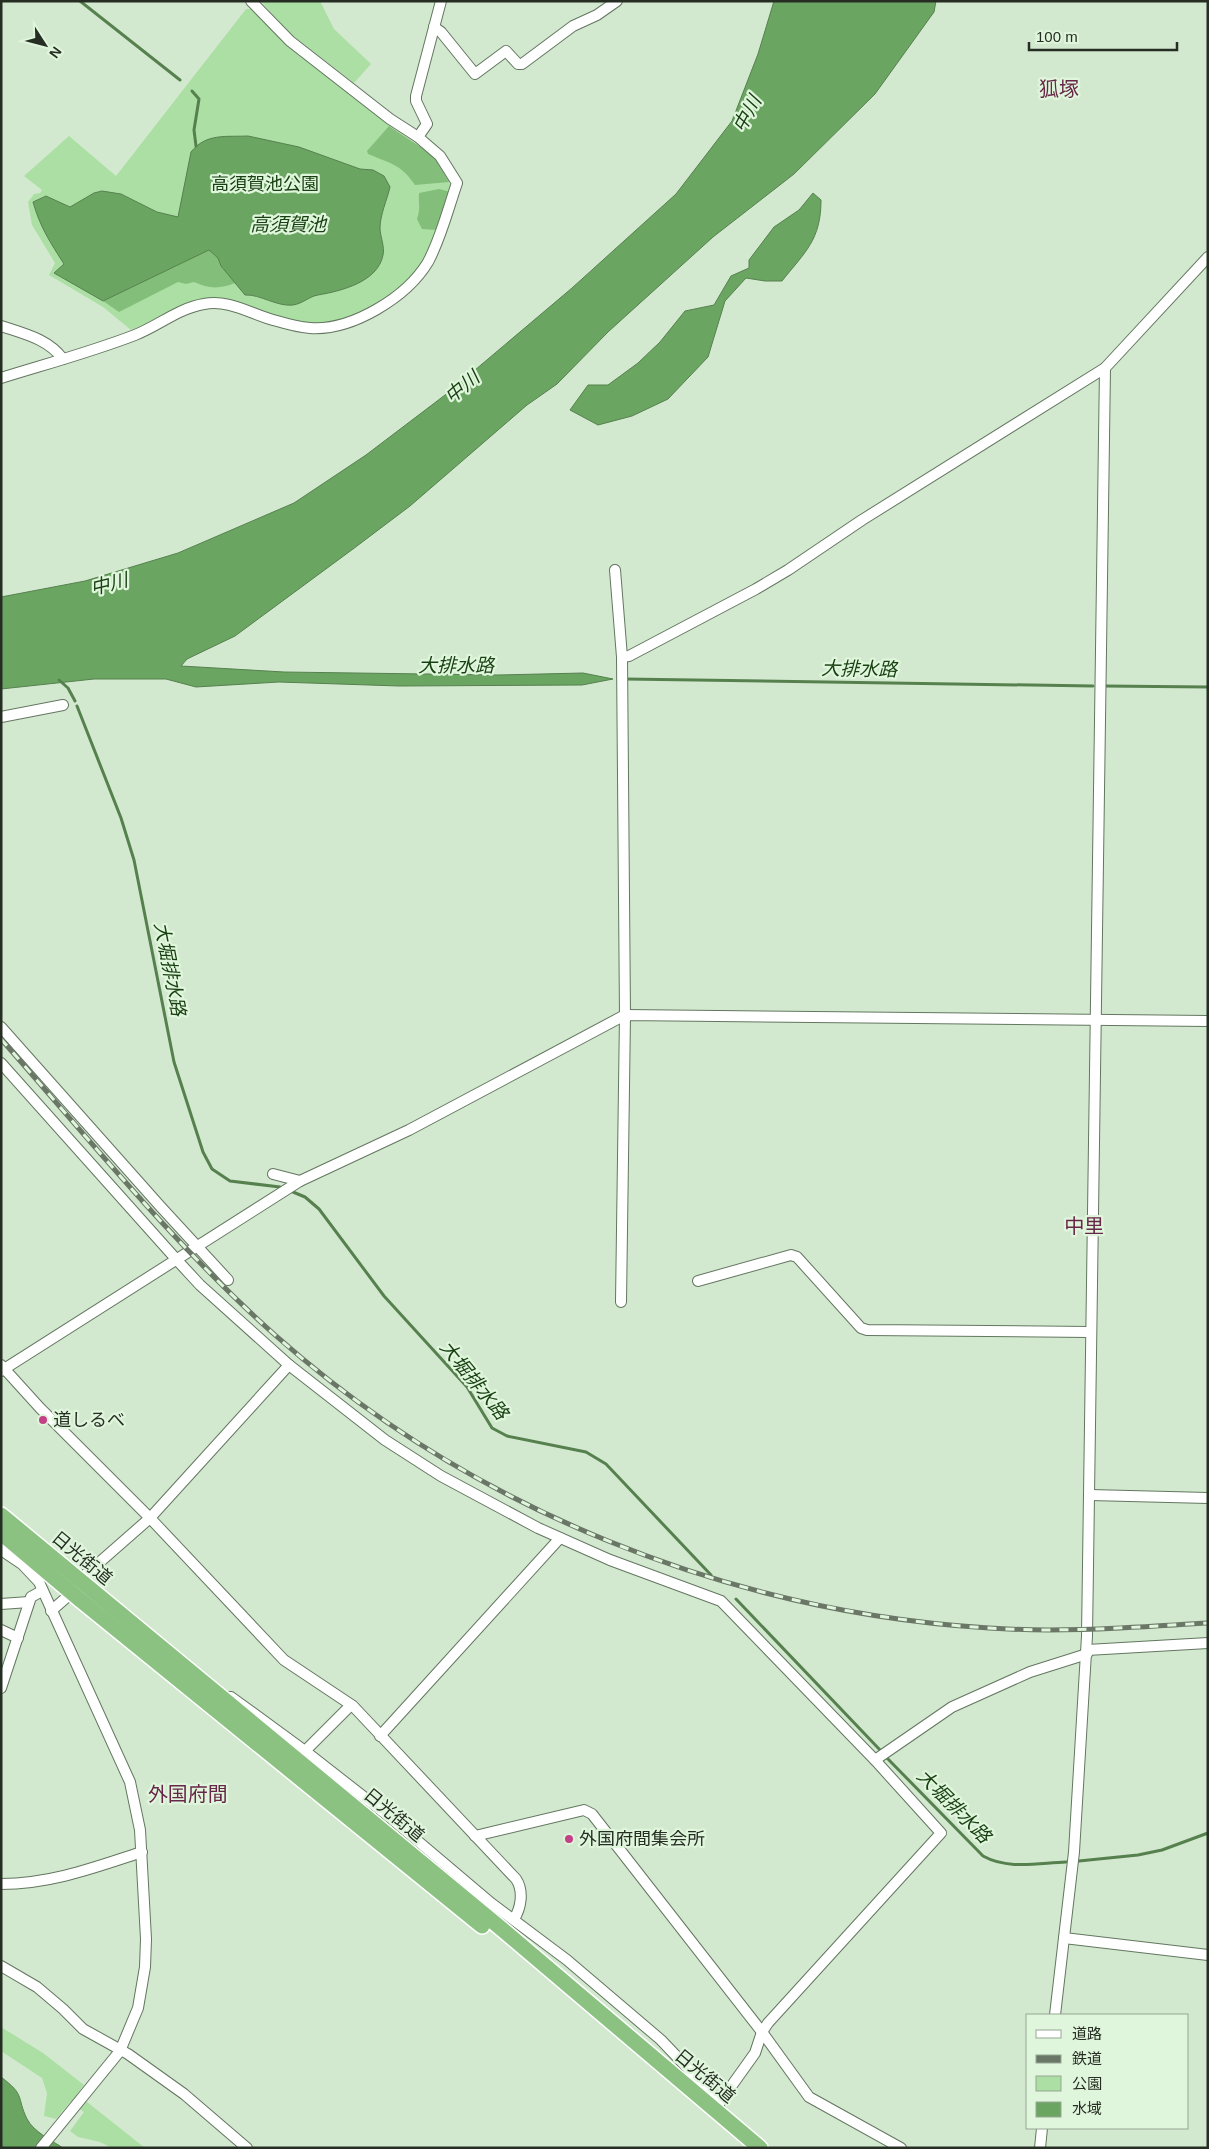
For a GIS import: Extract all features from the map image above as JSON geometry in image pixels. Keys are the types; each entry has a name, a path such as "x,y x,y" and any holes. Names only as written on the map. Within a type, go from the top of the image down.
{"highway":[{"name":"日光街道","path":"1,1515 717,2106 760,2148"},
{"name":"日光街道","path":"1,1533 78,1598 530,1965 746,2148"}],"street":[{"path":"1,378 136,334 178,313 207,303 225,303 276,321 310,328 335,326 374,311 406,287 428,262 457,183 440,156 290,41 251,1"},
{"path":"418,138 427,124 416,101 416,96 440,1"},
{"path":"434,27 441,32 476,74 506,51 518,64 522,64 573,26 597,15 617,1"},
{"path":"622,661 788,570 862,520 1105,368 1208,257"},
{"path":"1,326 45,341 55,348 63,359"},
{"path":"1055,2014 1073,1866 1087,1652 1105,368"},
{"path":"615,570 622,661 625,1015 621,1302"},
{"path":"1,717 63,705"},
{"path":"514,1919 520,1907 520,1884 351,1705 284,1660 150,1518 46,1415 2,1368 300,1181 409,1130 625,1015 1096,1018 1208,1021"},
{"path":"1,1027 228,1280"},
{"path":"1,1063 200,1285 289,1365 386,1440 440,1476 560,1538 610,1560 721,1601 875,1760 941,1833 780,2009 762,2032 755,2053 717,2106 661,2040 567,1960 490,1902 387,1815 305,1751 232,1697 227,1702"},
{"path":"273,1174 300,1181"},
{"path":"698,1280 791,1255 797,1257 862,1328 867,1330 1090,1332"},
{"path":"85,1575 150,1518 289,1365"},
{"path":"1090,1495 1208,1498"},
{"path":"380,1736 560,1538"},
{"path":"1,1550 22,1564 39,1582 130,1782 136,1804 142,1852 146,1939 145,1967 138,2008 120,2051 41,2148"},
{"path":"1,1688 29,1602 35,1594 42,1591"},
{"path":"51,1610 67,1597"},
{"path":"1,1604 29,1602"},
{"path":"1,1630 18,1638"},
{"path":"875,1760 952,1707 1030,1672 1087,1652 1208,1643"},
{"path":"305,1751 351,1705"},
{"path":"475,1836 584,1810 592,1814 762,2032 809,2097 901,2148"},
{"path":"1,1884 17,1884 68,1876 142,1852"},
{"path":"1064,1938 1208,1956"},
{"path":"1,1966 37,1987 83,2029 135,2059 184,2094 246,2148"},
{"path":"1040,2148 1042,2129"}],"green space":[{"path":"261,1 320,1 334,29 371,64 354,83 287,31"},
{"name":"高須賀池公園","path":"246,9 252,9 285,43 402,136 433,155 452,188 426,257 415,273 401,288 385,300 349,318 309,323 290,320 236,304 201,301 131,330 103,307 49,275 55,263 32,225 28,202 34,194 40,193 42,190 24,176 69,136 116,176"},
{"path":"1,2027 43,2053 84,2085 77,2094 145,2148 112,2148 100,2142 78,2137 70,2131 84,2112 70,2102 56,2119 44,2116 47,2093 42,2078 1,2051"}],"shaded area":[{"path":"389,126 433,155 449,182 415,185 400,168 368,154 367,151"},
{"path":"439,189 451,192 437,230 422,229 417,219 419,193"},
{"path":"209,250 218,258 221,266 235,283 214,287 194,282 186,284 178,282 119,312 103,301"}],"water":[{"name":"中川","path":"774,1 936,1 934,12 875,94 794,174 713,237 608,332 557,384 527,405 410,506 353,549 235,636 187,659 181,666 284,672 498,675 583,673 613,679 582,685 399,686 279,682 196,687 166,679 94,679 1,689 1,597 85,581 178,553 294,503 366,455 449,392 572,288 676,194 732,121 758,54"},
{"name":"高須賀池","path":"248,136 299,147 360,169 373,170 384,176 390,187 380,223 383,255 380,264 374,272 357,284 315,296 293,305 245,295 221,266 218,258 209,250 103,301 54,273 64,264 42,227 33,202 46,196 70,207 94,193 102,191 121,194 157,212 178,217 191,152 203,142 217,137"},
{"path":"813,193 821,200 818,225 810,245 782,281 746,278 725,301 708,357 668,399 632,416 598,425 570,410 588,385 608,385 638,363 660,342 685,311 714,305 731,276 749,268 749,260 774,227 799,210"},
{"path":"1,2077 14,2088 19,2096 30,2124 63,2148 1,2148"}],"waterway":[{"path":"80,1 180,80"},
{"path":"192,91 199,99 194,130 196,146"},
{"name":"大排水路","path":"625,679 1093,686"},
{"name":"大堀排水路","path":"59,680 68,688 75,701"},
{"name":"大排水路","path":"1104,686 1208,687"},
{"name":"大堀排水路","path":"77,706 121,818 134,860 174,1062 203,1152 212,1169 230,1181 280,1187"},
{"name":"大堀排水路","path":"293,1192 305,1197 319,1209 384,1296 467,1387 492,1428 507,1436 586,1452 606,1464 711,1575"},
{"name":"大堀排水路","path":"736,1599 881,1751"},
{"name":"大堀排水路","path":"887,1758 983,1856 1003,1863 1013,1864 1066,1862"},
{"name":"大堀排水路","path":"1079,1861 1138,1855 1162,1850 1208,1833"}],"railway":[{"path":"1,1039 100,1154 168,1229 238,1301 275,1335 351,1397 433,1452 518,1500 608,1541 700,1574 795,1600 891,1618 989,1628 1044,1630 1208,1623"}],"place":[{"name":"道しるべ","path":"43,1420"},
{"name":"外国府間集会所","path":"569,1839"}],"district":[{"name":"狐塚","path":"1059,89"},
{"name":"中里","path":"1084,1226"},
{"name":"外国府間","path":"188,1794"}]}
